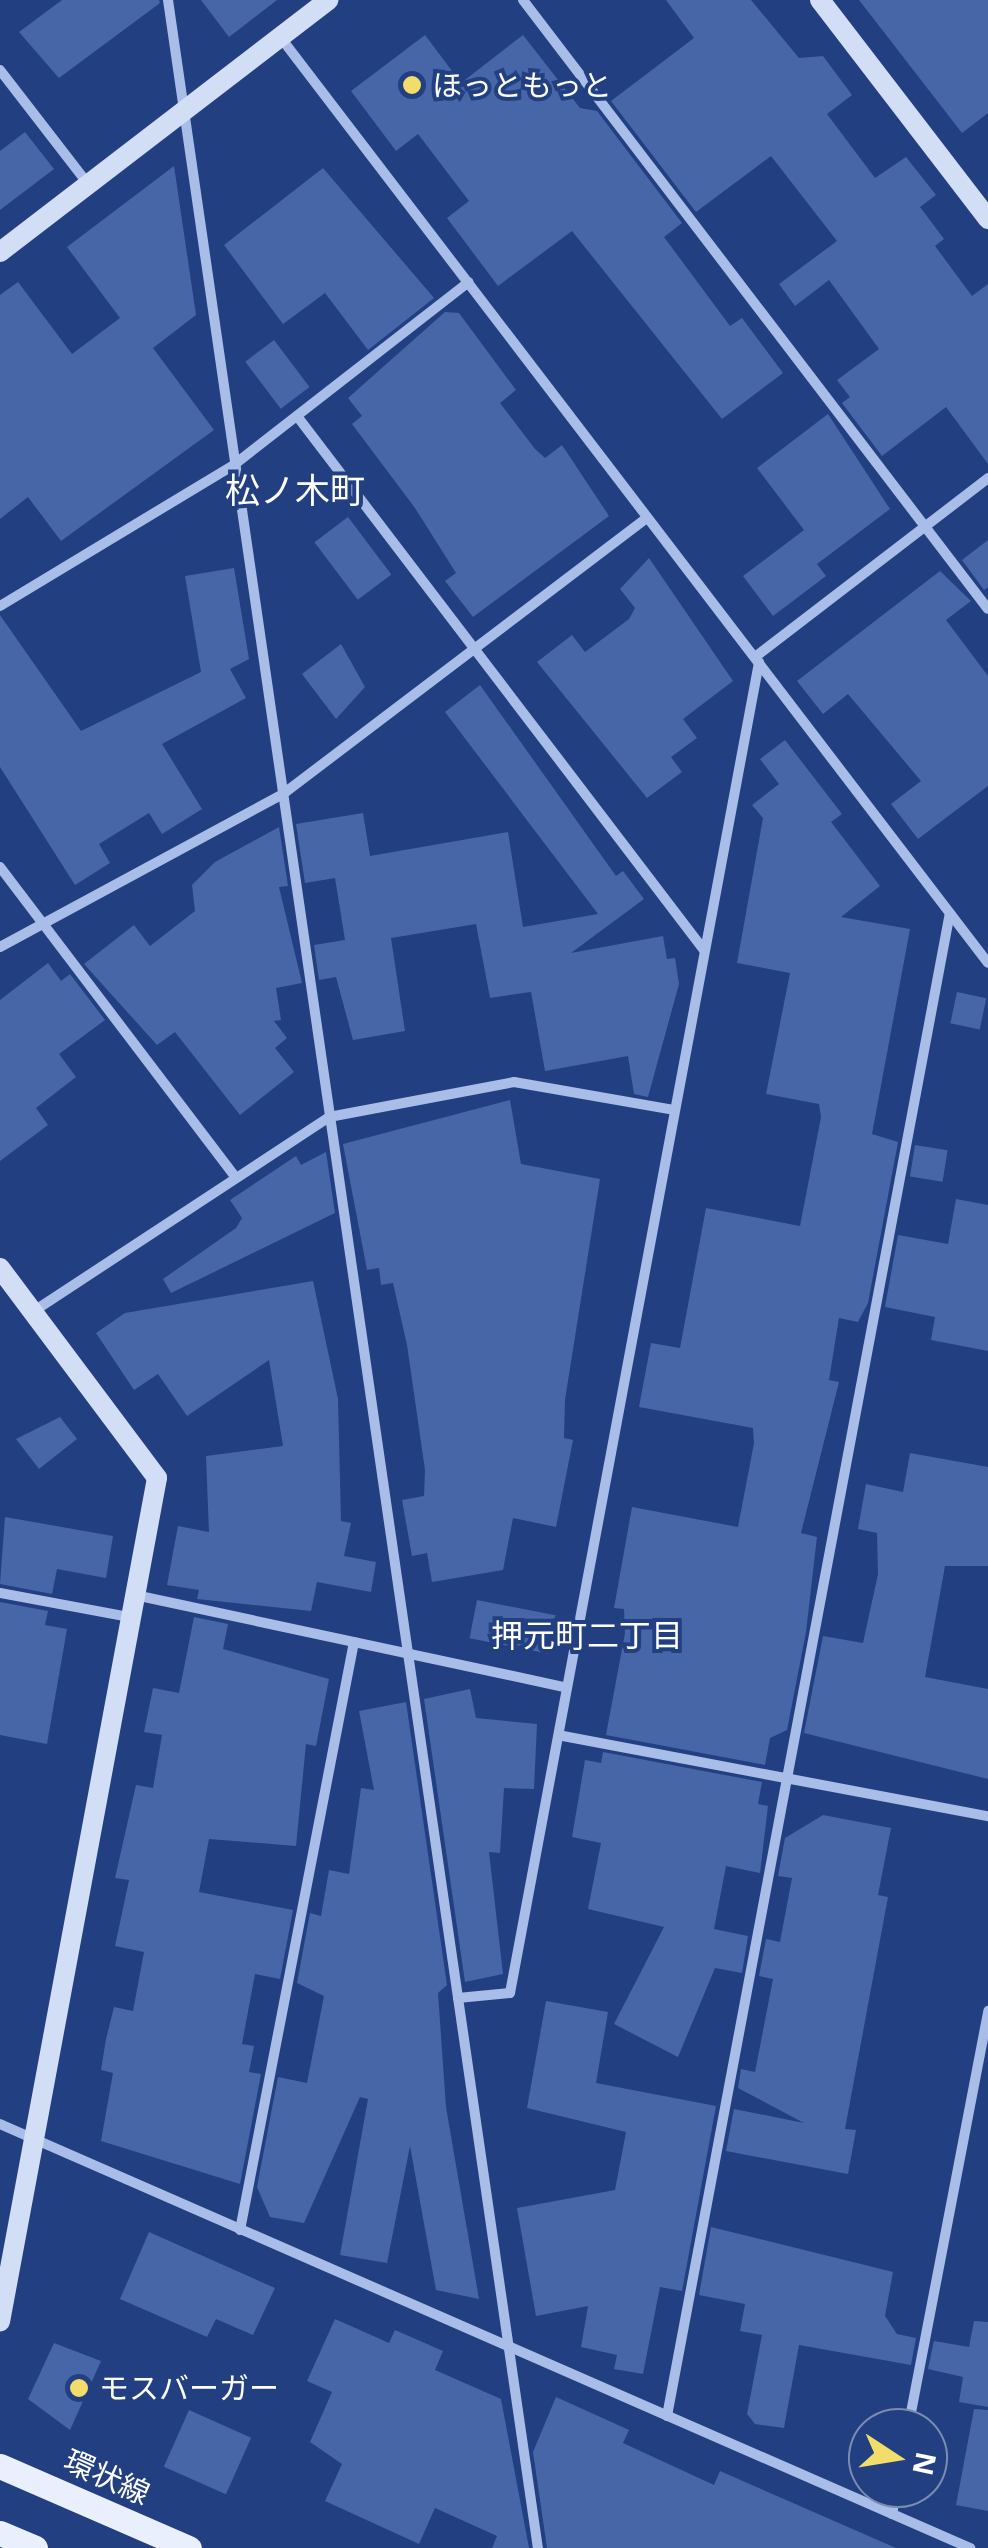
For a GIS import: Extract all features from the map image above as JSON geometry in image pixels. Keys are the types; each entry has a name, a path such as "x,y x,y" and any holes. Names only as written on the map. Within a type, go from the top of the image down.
{"main road":[{"name":"環状線","path":"0,2466 189,2548"},
{"path":"0,2533 34,2548"}],"street":[{"path":"168,0 538,2548"},
{"path":"0,252 328,0"},
{"path":"523,0 988,609"},
{"path":"820,0 988,219"},
{"path":"280,37 988,963"},
{"path":"0,70 88,184"},
{"path":"0,606 236,464 469,282"},
{"path":"296,416 704,950"},
{"path":"458,1998 510,1993 564,1736 564,1688 757,659 988,478"},
{"path":"0,946 283,794 648,518"},
{"path":"0,866 236,1178"},
{"path":"667,2416 950,912"},
{"path":"33,1312 329,1117 514,1082 674,1110"},
{"path":"0,1268 157,1478 0,2322"},
{"path":"0,1593 131,1617"},
{"path":"135,1595 564,1688"},
{"path":"240,2230 354,1642"},
{"path":"564,1736 988,1816"},
{"path":"912,2408 988,2011"},
{"path":"0,2124 970,2548"},
{"path":"892,2514 893,2508"}],"building":[{"path":"62,0 160,3 59,78 19,32"},
{"path":"201,0 277,0 229,37"},
{"path":"666,0 751,0 799,58 823,56 852,95 827,114 875,178 906,157 936,195 920,207 944,239 935,246 972,296 988,284 988,464 946,407 882,456 842,403 850,397 837,380 879,349 829,280 795,306 779,284 837,241 771,156 696,212 611,101 694,38"},
{"path":"859,0 988,0 988,113 962,133"},
{"path":"425,35 461,83 523,35 580,108 597,111 682,223 664,237 730,326 742,318 783,373 722,419 572,231 498,286 447,218 469,201 418,134 396,151 351,91"},
{"path":"25,132 54,169 0,210 0,151"},
{"path":"174,166 196,315 153,348 214,430 61,541 28,497 0,519 0,295 18,282 72,354 120,318 67,247"},
{"path":"323,168 434,298 368,350 325,293 283,324 224,245"},
{"path":"445,312 459,313 516,390 500,403 535,449 545,458 562,445 609,516 473,617 445,581 456,573 415,508 352,424 362,416 348,398"},
{"path":"274,340 310,387 281,409 245,362"},
{"path":"828,414 890,509 817,564 826,576 773,616 743,576 804,530 757,468"},
{"path":"348,517 391,575 358,600 314,542"},
{"path":"988,540 988,587 984,590 962,560"},
{"path":"649,558 733,681 683,719 697,738 671,757 682,772 647,798 537,662 572,635 585,652 629,619 635,608 620,589"},
{"path":"234,568 249,659 230,669 246,698 162,744 202,809 162,834 149,813 99,844 110,863 75,885 0,767 0,615 81,731 201,672 185,576"},
{"path":"940,571 971,601 946,620 988,676 988,786 918,839 891,804 921,781 848,694 823,714 797,681"},
{"path":"341,644 365,687 336,719 302,674"},
{"path":"480,685 616,876 623,871 644,899 571,953 663,936 667,959 675,958 679,984 648,1097 634,1094 628,1056 545,1071 531,992 490,998 476,924 391,938 405,1031 353,1040 336,977 319,980 314,945 345,940 335,878 305,883 296,824 363,813 370,856 508,832 523,927 598,914 445,712"},
{"path":"785,740 842,814 831,822 880,886 841,917 910,929 872,1134 898,1142 868,1303 858,1322 839,1318 829,1380 839,1382 801,1533 817,1537 806,1632 787,1730 770,1738 765,1765 606,1735 625,1633 624,1609 614,1608 632,1507 738,1527 754,1443 753,1428 639,1407 651,1343 680,1348 706,1208 800,1226 821,1117 819,1104 766,1094 790,973 737,963 763,818 752,805 779,784 760,759"},
{"path":"279,827 288,886 279,887 302,983 276,988 281,1020 274,1021 287,1038 275,1048 294,1072 240,1115 175,1032 157,1045 84,964 134,925 150,946 195,911 192,885 215,862"},
{"path":"48,963 61,981 70,974 105,1020 59,1054 76,1077 36,1108 48,1125 0,1161 0,1000"},
{"path":"957,992 986,998 980,1030 950,1023"},
{"path":"510,1100 521,1164 600,1179 565,1400 564,1438 573,1440 556,1527 513,1518 503,1570 432,1582 427,1553 412,1556 402,1500 424,1496 425,1470 407,1345 393,1283 381,1285 379,1268 367,1270 343,1144"},
{"path":"915,1145 948,1150 943,1182 910,1177"},
{"path":"326,1152 335,1213 171,1293 163,1279 236,1228 242,1218 230,1200 296,1156 301,1165"},
{"path":"956,1199 988,1205 988,1351 931,1340 935,1317 885,1307 898,1235 948,1244"},
{"path":"313,1281 338,1399 341,1521 351,1523 344,1556 376,1562 371,1592 317,1582 311,1611 197,1599 199,1590 167,1585 178,1526 209,1532 206,1456 283,1446 269,1360 187,1416 158,1374 134,1390 96,1333 125,1313"},
{"path":"60,1417 77,1439 39,1469 16,1439"},
{"path":"910,1453 988,1467 988,1566 945,1566 925,1677 988,1689 988,1779 804,1733 823,1636 863,1643 878,1574 877,1533 858,1529 866,1484 903,1492"},
{"path":"5,1517 113,1536 106,1578 57,1569 52,1594 0,1584"},
{"path":"477,1600 556,1615 548,1654 470,1638"},
{"path":"0,1602 48,1611 45,1625 67,1629 47,1744 0,1735"},
{"path":"194,1617 228,1624 223,1649 329,1679 316,1746 306,1744 296,1846 209,1839 199,1892 293,1910 280,1979 255,1974 242,2044 254,2046 249,2072 261,2074 240,2184 101,2141 113,2073 101,2070 106,2039 114,2007 133,2011 144,1952 115,1946 129,1880 115,1878 136,1785 153,1788 162,1735 144,1732 153,1688 179,1693"},
{"path":"470,1689 476,1718 537,1724 534,1789 504,1788 500,1853 489,1852 503,1974 465,1982 424,1699"},
{"path":"406,1702 447,1985 438,1993 446,2107 479,2299 436,2290 410,2146 387,2263 340,2255 368,2099 360,2097 304,2223 270,2217 257,2187 278,2077 307,2083 324,1996 297,1983 310,1913 321,1916 329,1870 349,1874 361,1788 374,1790 359,1711"},
{"path":"603,1752 762,1782 758,1804 768,1806 760,1873 726,1866 714,1929 748,1936 742,1973 715,1968 678,2057 614,2024 664,1927 588,1909 601,1843 572,1837 585,1760 601,1763"},
{"path":"823,1815 891,1828 878,1895 888,1897 845,2129 856,2130 848,2174 726,2151 734,2109 804,2123 738,2088 741,2069 755,2072 773,1979 759,1976 766,1939 780,1942 792,1878 778,1876 785,1838"},
{"path":"546,2001 608,2012 596,2083 716,2106 682,2291 660,2287 643,2374 614,2369 617,2355 581,2347 588,2306 536,2316 517,2208 615,2190 626,2132 527,2108"},
{"path":"711,2227 893,2272 885,2316 897,2334 916,2338 911,2365 799,2345 784,2428 755,2424 747,2414 762,2335 740,2331 745,2304 699,2295"},
{"path":"149,2232 275,2288 253,2335 216,2319 207,2337 120,2299"},
{"path":"335,2319 389,2343 395,2330 443,2351 435,2370 501,2399 529,2548 492,2548 497,2536 435,2508 419,2544 325,2501 342,2464 310,2442 332,2392 307,2381"},
{"path":"974,2321 988,2322 988,2407 959,2402 963,2377 928,2369 934,2341 969,2347"},
{"path":"54,2343 101,2361 70,2430 28,2399"},
{"path":"556,2397 629,2430 623,2443 714,2485 720,2471 896,2548 547,2548 533,2452"},
{"path":"974,2409 988,2410 988,2511 956,2505"},
{"path":"189,2410 251,2438 226,2494 164,2467"}],"place":[{"name":"ほっともっと","path":"412,85"},
{"name":"モスバーガー","path":"79,2388"}],"district":[{"name":"松ノ木町","path":"295,490"},
{"name":"押元町二丁目","path":"587,1635"}]}
